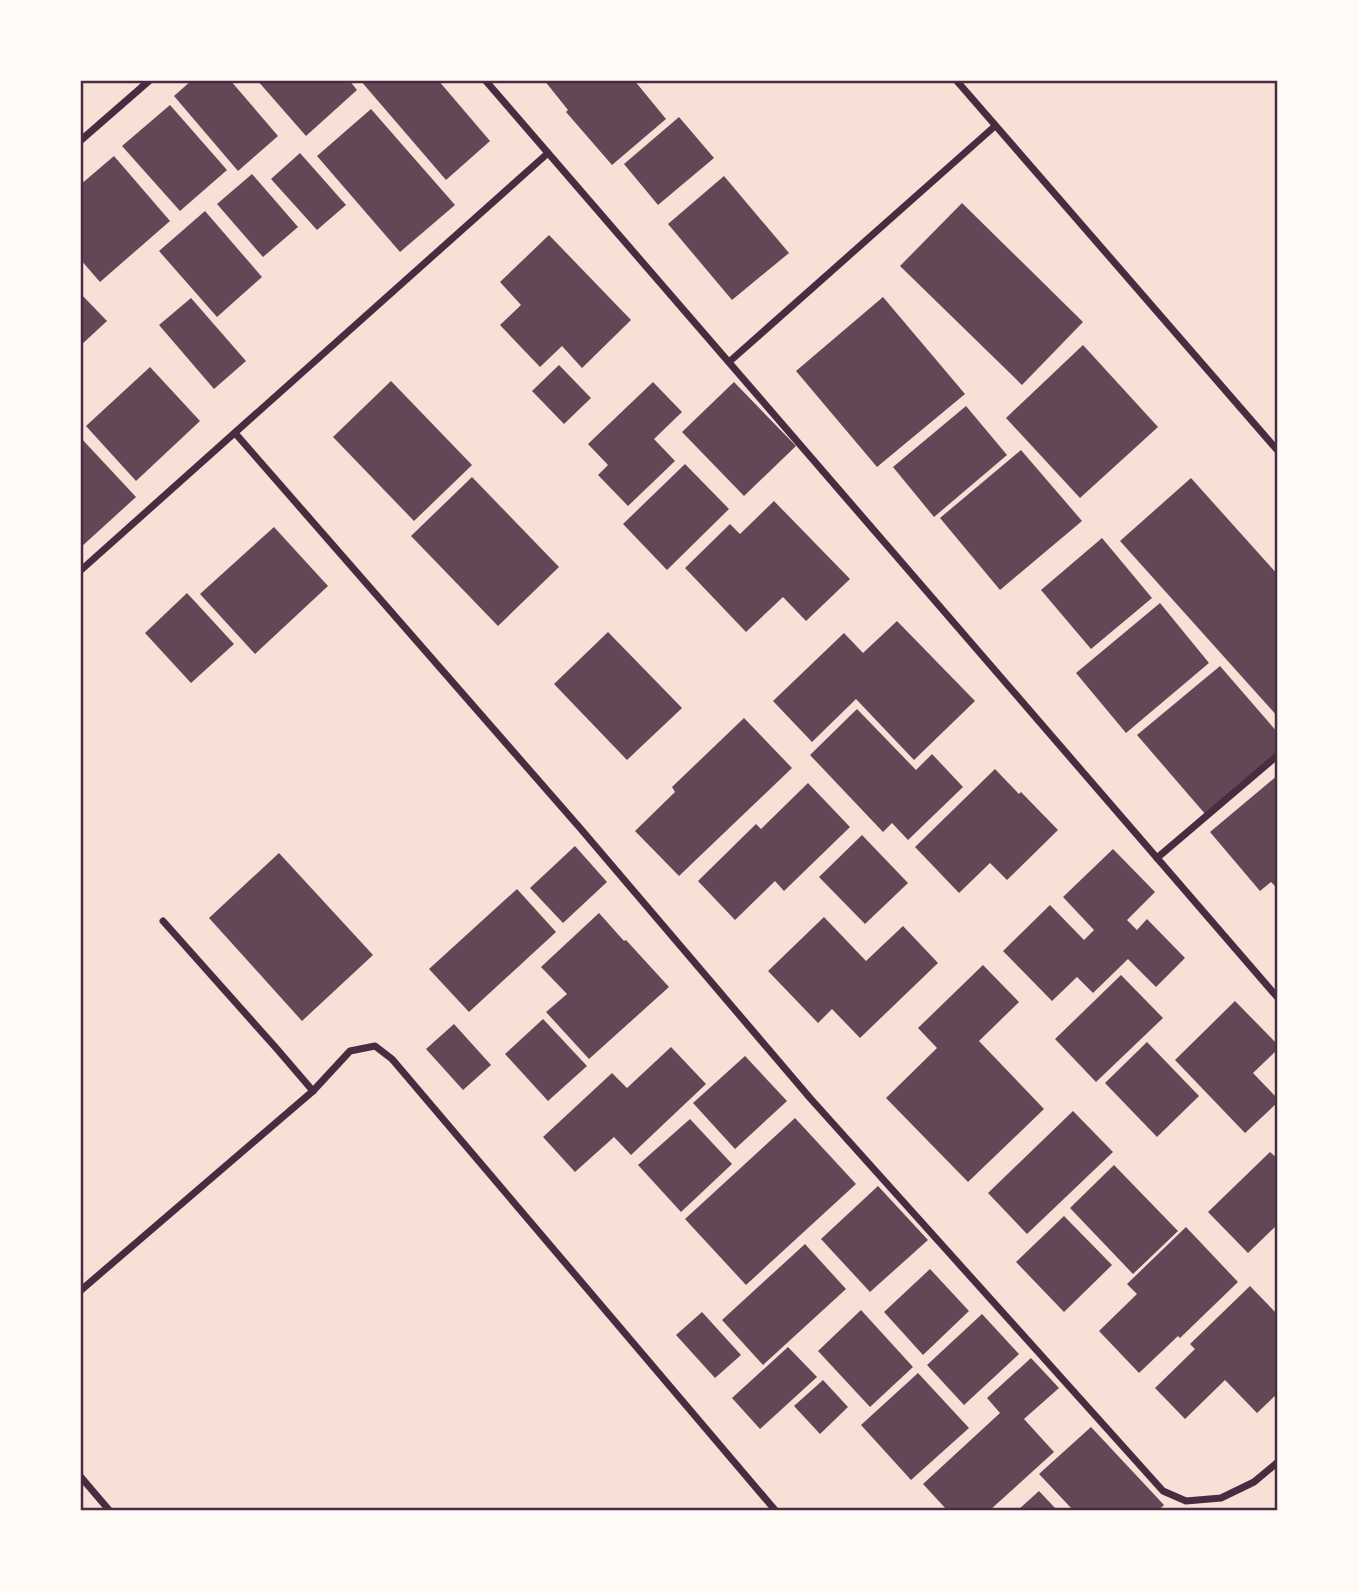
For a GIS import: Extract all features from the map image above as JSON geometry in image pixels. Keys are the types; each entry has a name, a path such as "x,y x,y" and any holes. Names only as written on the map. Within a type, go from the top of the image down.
{"street":[{"path":"80,141 150,80"},
{"path":"485,80 1278,998"},
{"path":"956,80 1278,451"},
{"path":"729,362 995,126"},
{"path":"80,571 548,153"},
{"path":"235,433 810,1097 1163,1491 1186,1501 1221,1498 1254,1482 1278,1462"},
{"path":"1157,858 1278,755"},
{"path":"163,921 313,1091"},
{"path":"80,1291 313,1091 350,1051 374,1046 392,1059 775,1510"},
{"path":"80,1476 109,1510"}],"building":[{"path":"192,80 230,80 278,136 238,171 174,96"},
{"path":"257,80 349,80 357,90 306,136"},
{"path":"360,80 438,80 490,141 446,180"},
{"path":"544,80 634,80 666,119 612,165 566,112 568,110"},
{"path":"170,105 227,170 180,211 122,146"},
{"path":"371,109 455,205 400,252 317,156"},
{"path":"679,117 714,158 658,205 624,164"},
{"path":"300,153 346,205 317,230 271,179"},
{"path":"114,156 170,221 100,282 80,259 80,185"},
{"path":"252,174 298,227 263,257 217,204"},
{"path":"724,176 789,253 732,300 668,224"},
{"path":"962,203 1083,322 1022,385 900,266"},
{"path":"205,211 262,277 217,317 159,251"},
{"path":"549,235 631,320 582,368 562,346 540,367 500,325 521,305 500,282"},
{"path":"80,293 107,321 80,346"},
{"path":"883,297 965,394 877,467 796,371"},
{"path":"191,298 246,361 214,389 159,325"},
{"path":"1083,345 1158,427 1080,498 1006,418"},
{"path":"559,365 591,398 564,424 532,391"},
{"path":"150,367 200,421 136,481 86,426"},
{"path":"391,381 472,465 414,521 333,437"},
{"path":"653,382 682,412 654,439 675,461 628,506 598,475 608,465 588,444"},
{"path":"734,382 796,446 744,496 682,432"},
{"path":"966,406 1007,455 934,517 893,467"},
{"path":"80,437 136,497 80,548"},
{"path":"1021,450 1082,521 1000,590 940,518"},
{"path":"685,464 729,509 667,570 623,524"},
{"path":"472,477 559,567 498,626 411,536"},
{"path":"1191,478 1278,575 1278,717 1120,541"},
{"path":"774,501 850,579 806,621 783,597 746,632 685,568 730,524 740,534"},
{"path":"274,527 328,586 255,654 200,594"},
{"path":"1102,538 1152,598 1091,649 1041,590"},
{"path":"187,593 234,644 191,683 145,633"},
{"path":"1160,603 1209,663 1126,733 1076,673"},
{"path":"897,621 975,701 914,760 856,699 812,742 773,701 844,633 863,653"},
{"path":"608,632 682,708 627,760 554,684"},
{"path":"1220,666 1278,733 1278,755 1206,815 1137,735"},
{"path":"857,709 916,770 932,754 963,787 908,840 892,823 883,832 810,755"},
{"path":"744,718 792,768 679,876 635,831 675,792 672,787"},
{"path":"995,769 1058,830 1007,880 990,863 959,893 915,847"},
{"path":"1278,775 1278,889 1271,882 1260,891 1210,832"},
{"path":"808,783 850,827 784,891 775,881 735,920 698,881 756,824 761,829"},
{"path":"862,835 908,883 865,924 819,877"},
{"path":"575,846 607,882 563,923 530,888"},
{"path":"1113,849 1155,892 1127,920 1137,930 1147,919 1185,958 1156,987 1128,959 1093,993 1077,977 1052,1001 1003,951 1050,905 1084,940 1094,930 1063,897"},
{"path":"279,853 373,955 302,1021 209,918"},
{"path":"517,889 556,932 469,1012 429,969"},
{"path":"599,913 669,987 589,1059 546,1012 567,994 541,967"},
{"path":"824,917 866,961 903,926 938,963 860,1038 832,1009 818,1023 768,971"},
{"path":"983,965 1019,1002 979,1041 1044,1109 968,1182 886,1098 937,1048 918,1028"},
{"path":"1121,975 1163,1018 1096,1082 1055,1039"},
{"path":"1235,1001 1278,1045 1278,1049 1253,1073 1278,1102 1245,1133 1175,1060"},
{"path":"543,1019 587,1066 548,1101 505,1054"},
{"path":"454,1024 491,1065 463,1090 426,1049"},
{"path":"1147,1042 1199,1096 1157,1137 1105,1083"},
{"path":"671,1047 706,1084 631,1155 614,1137 575,1172 543,1137 612,1073 627,1088"},
{"path":"745,1056 787,1101 735,1149 693,1103"},
{"path":"1073,1111 1113,1152 1027,1234 988,1193"},
{"path":"795,1118 856,1184 746,1285 685,1219"},
{"path":"690,1119 732,1164 681,1212 638,1165"},
{"path":"1270,1152 1278,1159 1278,1224 1248,1253 1208,1212"},
{"path":"1114,1165 1178,1231 1133,1274 1070,1208"},
{"path":"878,1186 928,1240 870,1292 821,1239"},
{"path":"1064,1216 1112,1265 1064,1312 1016,1262"},
{"path":"1186,1227 1238,1282 1139,1373 1099,1331 1137,1294 1127,1284"},
{"path":"805,1244 846,1289 763,1365 722,1320"},
{"path":"930,1269 969,1311 923,1355 884,1312"},
{"path":"1250,1286 1278,1315 1278,1393 1257,1413 1225,1380 1185,1419 1155,1388 1195,1349 1190,1344"},
{"path":"861,1310 913,1367 870,1407 818,1351"},
{"path":"702,1312 741,1355 715,1378 676,1335"},
{"path":"982,1314 1019,1354 964,1405 927,1365"},
{"path":"788,1347 817,1377 760,1429 732,1398"},
{"path":"1031,1358 1059,1388 1024,1419 1054,1452 990,1510 947,1510 923,1484 1000,1413 987,1398"},
{"path":"918,1373 969,1428 911,1480 861,1425"},
{"path":"823,1380 848,1407 820,1434 794,1406"},
{"path":"1091,1427 1164,1505 1159,1510 1073,1510 1039,1474"},
{"path":"1039,1491 1057,1510 1018,1510"}]}
